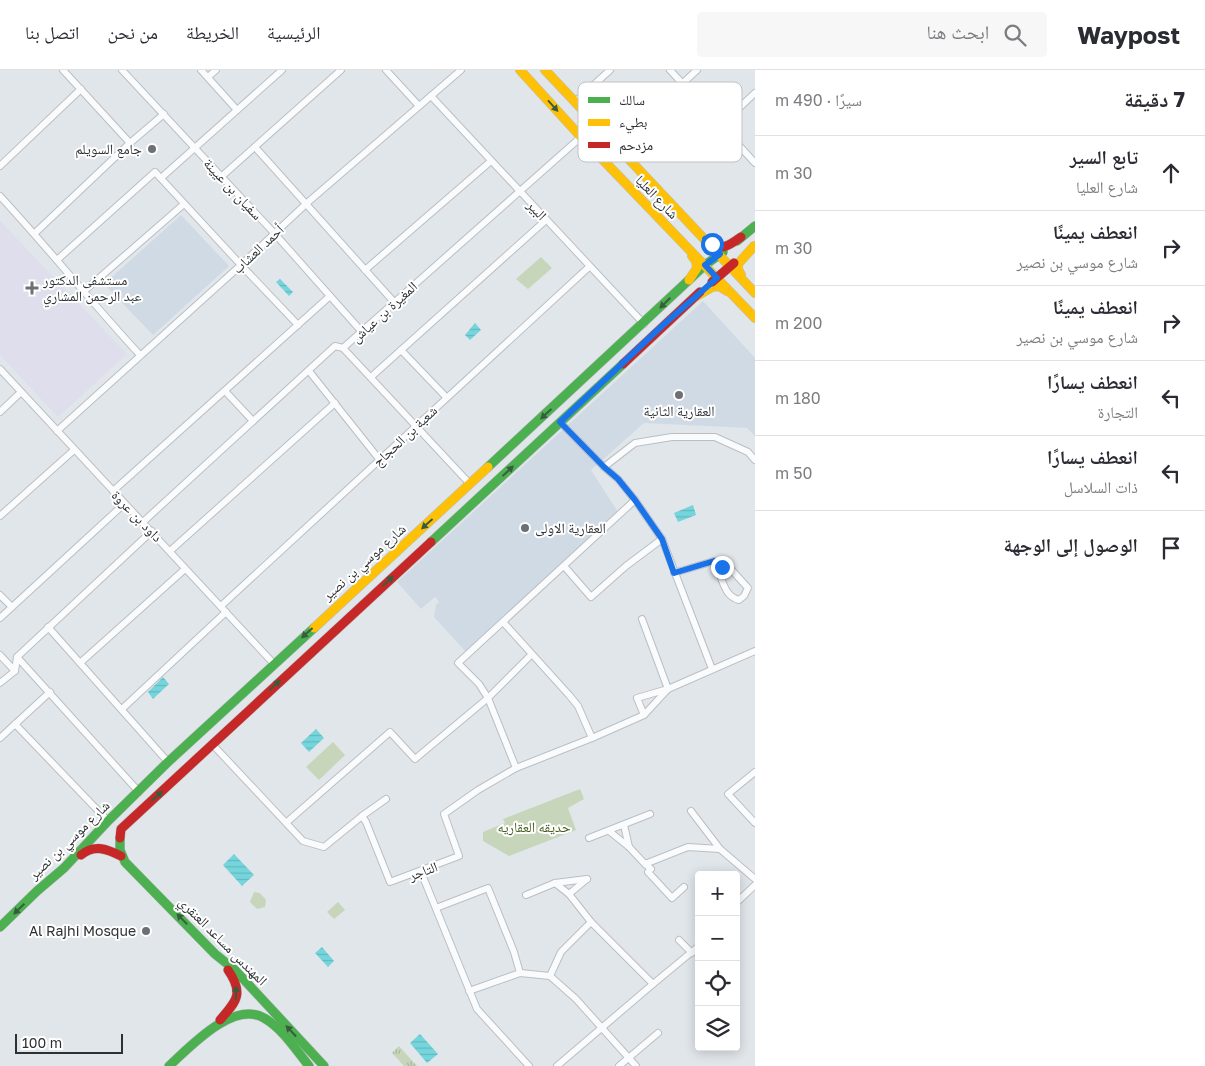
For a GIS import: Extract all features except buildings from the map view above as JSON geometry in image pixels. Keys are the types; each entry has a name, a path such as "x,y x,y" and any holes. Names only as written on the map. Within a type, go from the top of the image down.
{"street":[{"path":"63,70 130,144"},
{"name":"سفيان بن عيينة","path":"122,70 275,234 362,332"},
{"path":"201,70 237,110"},
{"path":"208,77 216,70"},
{"path":"161,178 282,70"},
{"path":"221,177 342,70"},
{"path":"386,70 419,106"},
{"name":"أحمد العشاب","path":"57,431 307,203 461,70"},
{"name":"شارع العليا","path":"520,70 578,134"},
{"name":"شارع العليا","path":"545,70 578,105"},
{"path":"597,82 610,70"},
{"path":"670,70 681,82"},
{"path":"685,82 697,70"},
{"path":"0,166 81,89"},
{"path":"742,105 755,93"},
{"name":"البير","path":"431,96 644,324"},
{"path":"575,102 578,99"},
{"path":"35,233 164,114"},
{"name":"المغيرة بن عياش","path":"143,522 335,346 343,348 362,332 578,140"},
{"path":"255,147 394,302"},
{"path":"742,148 755,163"},
{"path":"365,270 491,161"},
{"name":"شارع العليا","path":"605,162 755,318"},
{"name":"شارع العليا","path":"632,162 755,293"},
{"path":"57,260 155,172 298,324"},
{"path":"0,196 35,233 83,292 140,355"},
{"path":"83,292 184,204"},
{"path":"371,377 546,220"},
{"name":"شارع موسي بن نصير","path":"0,927 64,868 108,820 168,762 644,324 705,265 755,226"},
{"path":"705,239 718,248 722,248 741,237"},
{"path":"746,284 738,269 738,264 754,245"},
{"name":"شارع موسي بن نصير","path":"121,856 119,837 121,829 695,297 754,245"},
{"path":"687,248 697,265 691,278"},
{"name":"شعبة بن الحجاج","path":"221,606 589,267"},
{"path":"691,278 702,270 706,271 710,277 706,288"},
{"path":"729,291 722,280 727,273 733,273 746,284"},
{"path":"695,297 712,287 719,286 739,301"},
{"path":"113,491 330,296"},
{"path":"343,348 470,484"},
{"path":"401,350 446,397"},
{"name":"داود بن عروة","path":"0,369 274,664"},
{"path":"309,371 379,459"},
{"path":"225,391 253,421"},
{"path":"0,412 21,392"},
{"path":"170,551 335,403"},
{"path":"560,422 618,479 662,539 712,670"},
{"path":"604,467 635,443 672,436 715,437 748,452 755,460"},
{"path":"0,516 74,450"},
{"path":"516,768 488,698 479,684 458,663 635,500"},
{"path":"0,618 124,504"},
{"path":"0,683 15,671 17,657 152,531"},
{"path":"564,566 591,597 626,566 662,539"},
{"path":"674,573 714,561 722,567 729,567 748,588 744,596 739,600 732,598 728,594 720,575 722,567"},
{"path":"80,663 185,569"},
{"path":"0,595 12,607"},
{"path":"122,709 226,612"},
{"path":"642,619 668,688"},
{"path":"502,622 578,706 592,738"},
{"path":"48,627 168,762"},
{"name":"التاجر","path":"644,715 637,698 668,688 755,651"},
{"path":"0,655 15,671"},
{"path":"286,822 390,732 415,759 488,698 531,655"},
{"path":"17,657 139,792"},
{"name":"التاجر","path":"362,816 390,882 460,856 444,814 478,790 516,768 644,715 668,688"},
{"path":"0,738 50,692"},
{"path":"15,724 108,820"},
{"path":"213,745 303,841 324,847 386,799"},
{"path":"755,772 728,794 755,823"},
{"path":"691,810 720,849 755,879"},
{"path":"589,838 650,814"},
{"path":"624,825 629,847"},
{"path":"609,831 629,847 651,869"},
{"path":"644,864 688,847 720,849"},
{"path":"64,868 85,851 94,848 108,849 121,856"},
{"name":"المهندس مساعد العنقري","path":"121,856 129,867 234,970 324,1066"},
{"path":"652,861 651,869 648,872 672,898 684,887"},
{"path":"421,872 477,1010 529,1066"},
{"path":"526,895 555,883 587,879 569,894"},
{"path":"555,883 569,894 591,922 653,984"},
{"path":"740,899 755,885"},
{"path":"436,908 488,888 514,952 520,973"},
{"path":"550,976 561,952 591,922"},
{"path":"679,940 692,953"},
{"path":"557,1066 695,950"},
{"path":"169,1066 212,1029 237,999 235,979 216,954"},
{"path":"469,991 520,973 550,976 576,999 636,1066"},
{"path":"212,1029 235,1014 246,1013 262,1016 309,1066"},
{"path":"619,1066 658,1033"}],"shaded area":[{"path":"181,215 229,266 153,335 104,284"},
{"name":"مستشفى الدكتور عبد الرحمن المشاري","path":"0,221 127,354 58,417 0,355"},
{"path":"703,301 755,358 755,436 747,428 644,423 591,470 618,512 466,652 434,617 436,605 439,602 435,597 421,609 397,582"}],"green space":[{"path":"541,257 552,268 528,289 516,279"},
{"path":"333,742 345,755 319,780 306,767"},
{"name":"حديقه العقاريه","path":"580,789 584,799 568,808 576,830 509,856 483,841 483,832 505,823 503,819"},
{"path":"254,892 260,893 266,900 265,907 257,909 250,902"},
{"path":"338,902 345,910 334,919 327,912"},
{"path":"399,1046 417,1066 404,1066 392,1053"}],"water":[{"path":"280,279 293,292 289,296 276,282"},
{"path":"475,323 481,330 470,340 465,335"},
{"path":"693,505 696,515 678,522 674,513"},
{"path":"163,677 169,684 153,699 148,692"},
{"path":"316,729 324,738 309,752 301,743"},
{"path":"234,854 254,875 242,886 223,865"},
{"path":"322,947 334,961 328,967 315,953"},
{"path":"420,1034 438,1054 427,1063 410,1043"}],"traffic: fast":[{"path":"737,241 755,226"},
{"path":"488,467 705,265 723,252"},
{"path":"431,542 623,364"},
{"path":"0,927 64,868 108,821 168,762 314,628"},
{"path":"120,838 120,850 125,862 215,954 235,970 324,1066"},
{"path":"169,1066 213,1028 239,1015 252,1014 264,1018 277,1027 309,1066"}],"traffic: slow":[{"path":"520,70 578,134"},
{"path":"545,70 578,105"},
{"path":"605,162 755,318"},
{"path":"632,162 755,293"},
{"path":"741,275 738,264 754,246"},
{"path":"689,280 697,268 696,261 692,256"},
{"path":"695,297 712,287 719,286 727,291"},
{"path":"314,628 488,467"}],"traffic: jam":[{"path":"712,244 723,247 741,237"},
{"path":"712,282 734,263"},
{"path":"623,364 700,292"},
{"path":"120,838 121,829 431,542"},
{"path":"81,855 91,850 101,849 121,856"},
{"path":"220,1020 234,1002 237,991 228,970"}],"place":[{"name":"جامع السويلم","path":"152,149"},
{"name":"مستشفى الدكتور عبد الرحمن المشاري","path":"32,288"},
{"name":"العقارية الثانية","path":"679,395"},
{"name":"العقارية الاولى","path":"525,528"},
{"name":"Al Rajhi Mosque","path":"146,931"}],"route":[{"path":"712,244 705,239 720,254 705,265 717,278 662,326 560,422 618,479 635,500 662,539 674,573 714,561 722,567"}]}
